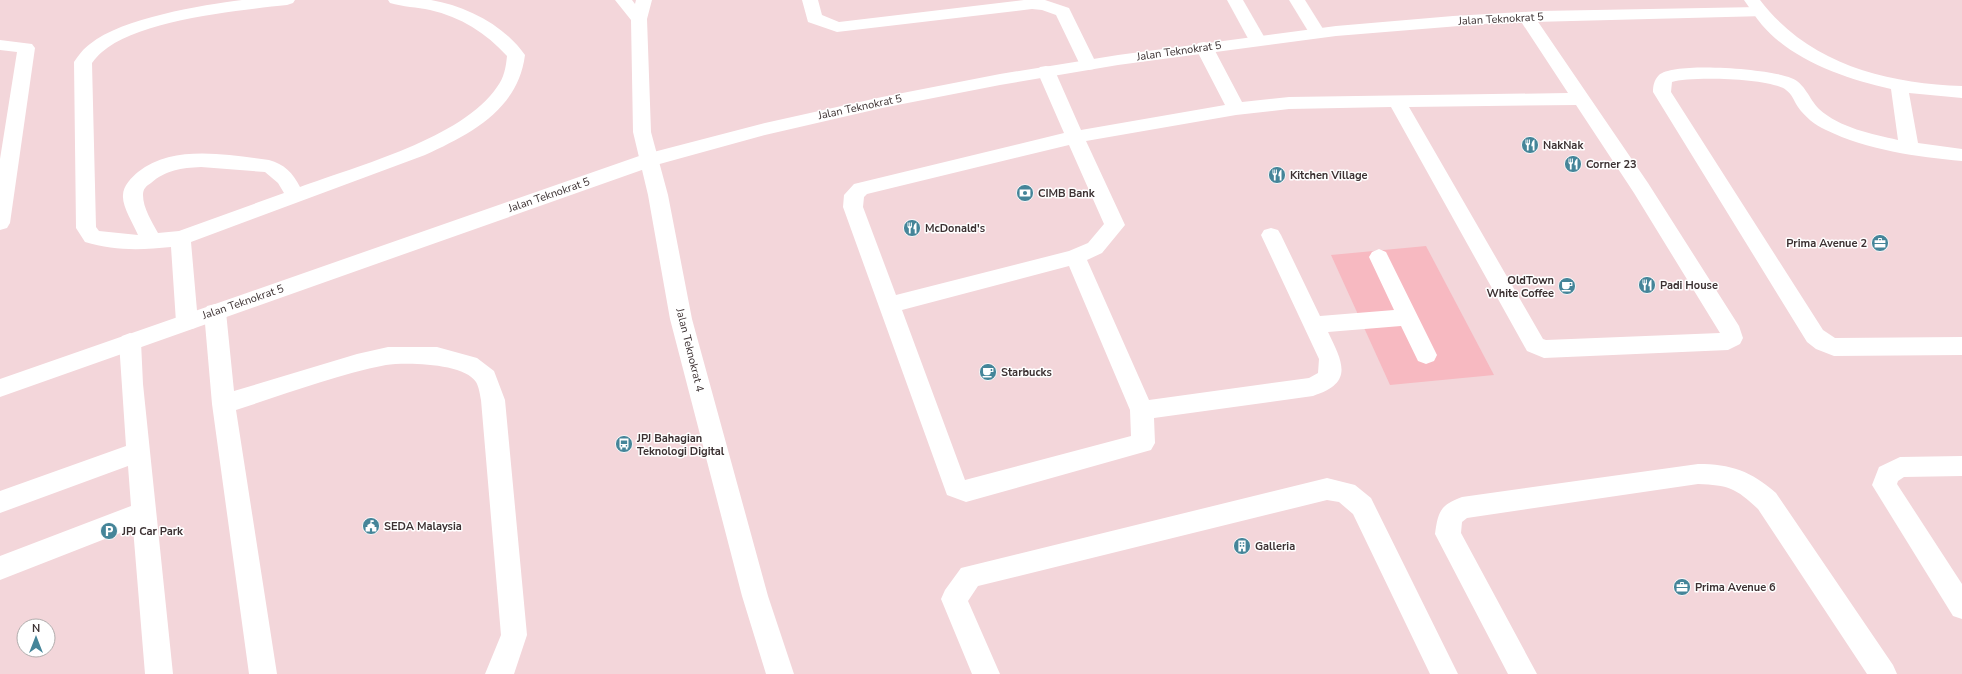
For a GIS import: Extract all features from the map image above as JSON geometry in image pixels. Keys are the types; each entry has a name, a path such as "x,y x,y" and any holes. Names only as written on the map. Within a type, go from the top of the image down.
{"street":[{"path":"287,0 241,4 173,18 121,32 88,52 83,62 86,228 92,237 107,241 152,242 181,238 418,151 454,136 485,112 506,89 514,72 516,55 504,41 480,22 450,10 396,0"},
{"name":"Jalan Teknokrat 4","path":"623,0 641,9 642,132 658,195 681,319 755,596 780,674"},
{"path":"810,0 814,18 837,26 1032,4 1068,6 1088,65"},
{"path":"1235,0 1257,40"},
{"path":"1297,0 1317,32"},
{"path":"1755,6 1785,37 1825,60 1873,79 1923,90 1962,92"},
{"name":"Jalan Teknokrat 5","path":"0,388 649,160 702,144 825,114 1046,71 1204,47 1317,32 1410,24 1755,6"},
{"path":"1396,101 1535,345 1544,349 1728,341 1732,338 1731,332 1641,188 1526,18"},
{"path":"0,45 26,48 0,223"},
{"path":"1204,47 1236,109"},
{"path":"890,305 1075,257 1096,248 1115,225 1046,71"},
{"path":"1962,155 1937,153 1909,147 1837,128 1820,119 1806,105 1799,91 1784,81 1762,76 1741,74 1678,75 1666,78 1662,84 1662,92 1815,336 1824,343 1834,347 1962,346"},
{"path":"1899,85 1909,147"},
{"path":"1075,257 1142,410 1143,443 966,491 956,488 854,207 854,195 861,189 1075,137 1236,109 1288,103 1582,99"},
{"path":"152,242 132,196 135,185 147,173 166,163 184,160 269,166 281,172 288,181 295,196"},
{"path":"1142,410 1313,387 1329,378 1330,359 1271,235"},
{"path":"181,238 187,322"},
{"path":"1379,257 1426,355"},
{"path":"215,312 224,404 263,674"},
{"path":"1314,326 1408,317"},
{"path":"130,342 132,384 159,674"},
{"path":"224,404 357,363 388,356 437,356 469,364 486,377 493,400 514,635 502,670 499,674"},
{"path":"0,502 139,451"},
{"path":"1962,466 1900,468 1888,474 1884,485 1962,607"},
{"path":"1523,674 1448,534 1450,516 1462,508 1698,474 1715,474 1737,478 1752,487 1767,501 1883,674"},
{"path":"986,674 954,599 970,576 1327,489 1346,493 1362,506 1444,674"},
{"path":"0,568 145,512"}],"shaded area":[{"path":"1426,246 1494,375 1390,385 1331,255"}],"place":[{"name":"NakNak","path":"1530,145"},
{"name":"Corner 23","path":"1573,164"},
{"name":"Kitchen Village","path":"1277,175"},
{"name":"CIMB Bank","path":"1025,193"},
{"name":"McDonald's","path":"912,228"},
{"name":"Prima Avenue 2","path":"1880,243"},
{"name":"Padi House","path":"1647,285"},
{"name":"OldTown White Coffee","path":"1567,286"},
{"name":"Starbucks","path":"988,372"},
{"name":"JPJ Bahagian Teknologi Digital","path":"624,444"},
{"name":"SEDA Malaysia","path":"371,526"},
{"name":"JPJ Car Park","path":"109,531"},
{"name":"Galleria","path":"1242,546"},
{"name":"Prima Avenue 6","path":"1682,587"}]}
